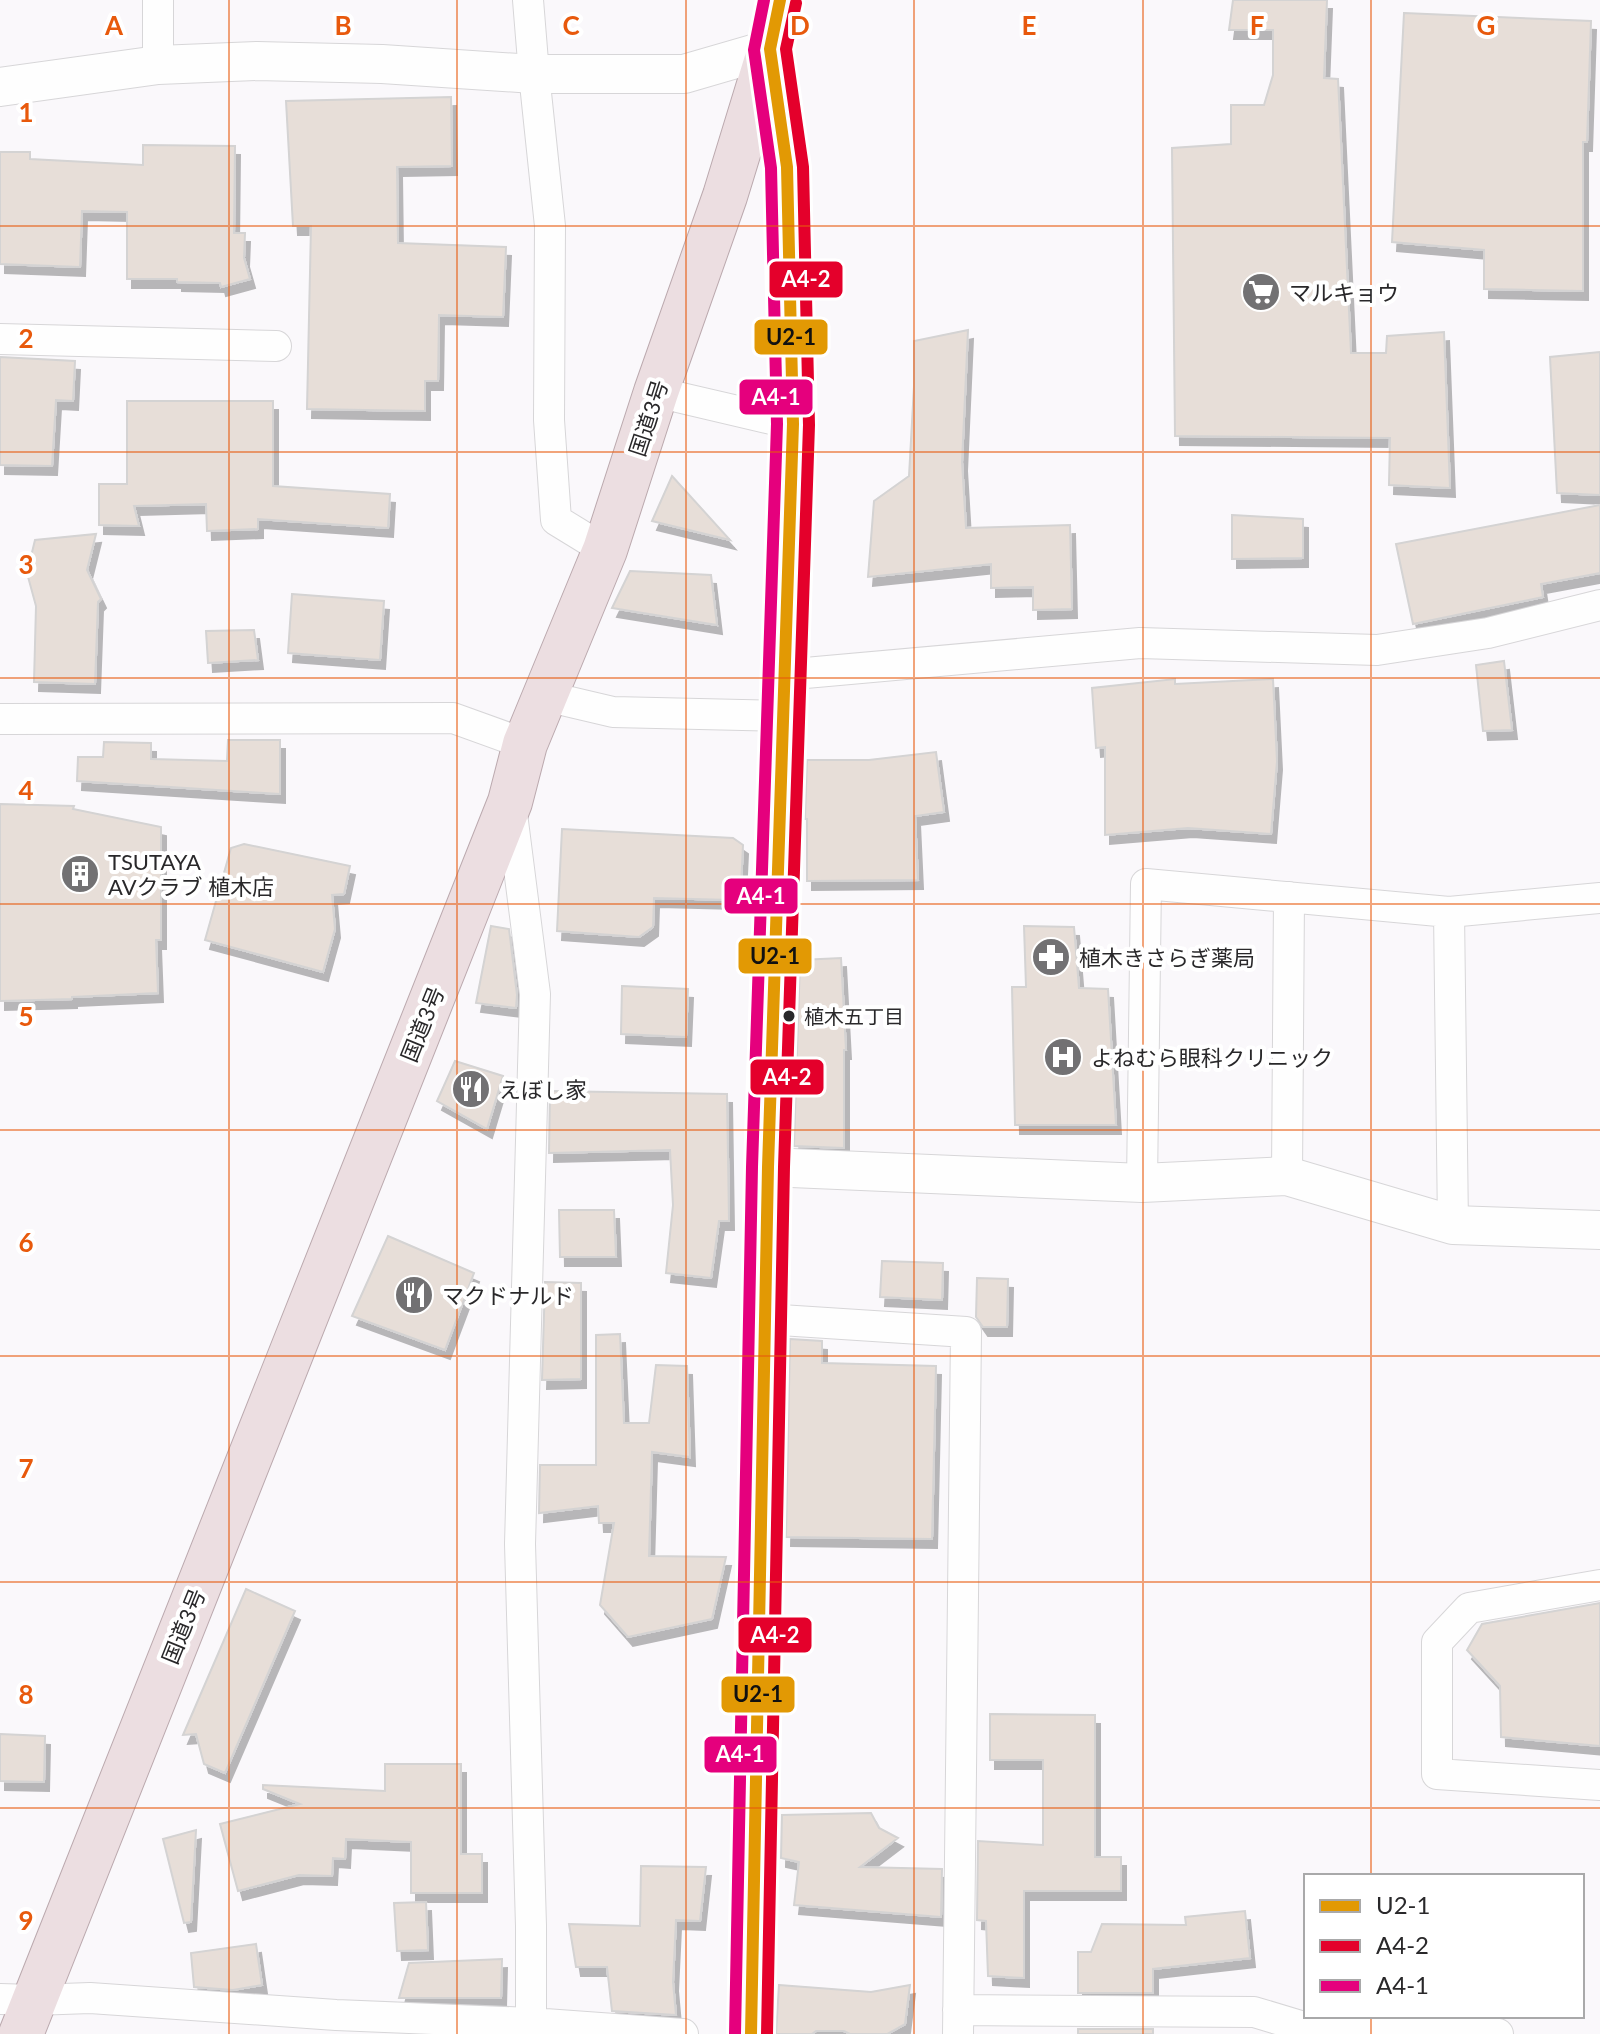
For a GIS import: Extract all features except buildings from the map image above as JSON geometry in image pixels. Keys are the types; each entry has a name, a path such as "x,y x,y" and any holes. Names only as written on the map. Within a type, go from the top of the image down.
{"highway":[{"name":"国道3号","path":"18,2011 510,802 525,744 605,550 656,392 725,196 770,49 780,0"}],"main road":[{"path":"751,2034 768,1167 793,424 787,167 770,49"}],"street":[{"path":"158,0 158,65"},
{"path":"528,0 550,226 549,420 556,520 605,550"},
{"path":"0,87 158,65 257,61 382,64 534,74 684,74 770,49"},
{"path":"0,339 276,346"},
{"path":"656,392 793,424"},
{"path":"545,696 613,712 783,695 1140,643 1377,650 1488,633 1600,605"},
{"path":"0,719 453,718 525,744"},
{"path":"510,802 535,994 520,1544 531,2029"},
{"path":"1142,1183 1146,884 1449,912 1600,898"},
{"path":"1287,1176 1289,897"},
{"path":"1449,912 1453,1225"},
{"path":"768,1167 1142,1183 1287,1176 1453,1225 1600,1230"},
{"path":"765,1319 966,1332 958,2022 1254,2012 1314,2030 1343,2034 1498,2034"},
{"path":"1600,1585 1469,1608 1437,1642 1437,1774 1600,1785"},
{"path":"18,2011 90,1998 531,2029 683,2034"}],"transit line":[{"name":"A4-1","path":"735,2034 752,1167 777,424 771,168 754,50 764,0"},
{"name":"U2-1","path":"751,2034 768,1167 793,424 787,167 770,49 780,0"},
{"name":"A4-2","path":"767,2034 784,1167 809,425 803,167 786,49 796,3"}],"place":[{"name":"マルキョウ","path":"1261,292"},
{"name":"TSUTAYA AVクラブ 植木店","path":"80,874"},
{"name":"植木きさらぎ薬局","path":"1051,957"},
{"name":"植木五丁目","path":"789,1016"},
{"name":"よねむら眼科クリニック","path":"1063,1057"},
{"name":"えぼし家","path":"471,1089"},
{"name":"マクドナルド","path":"414,1295"}]}
